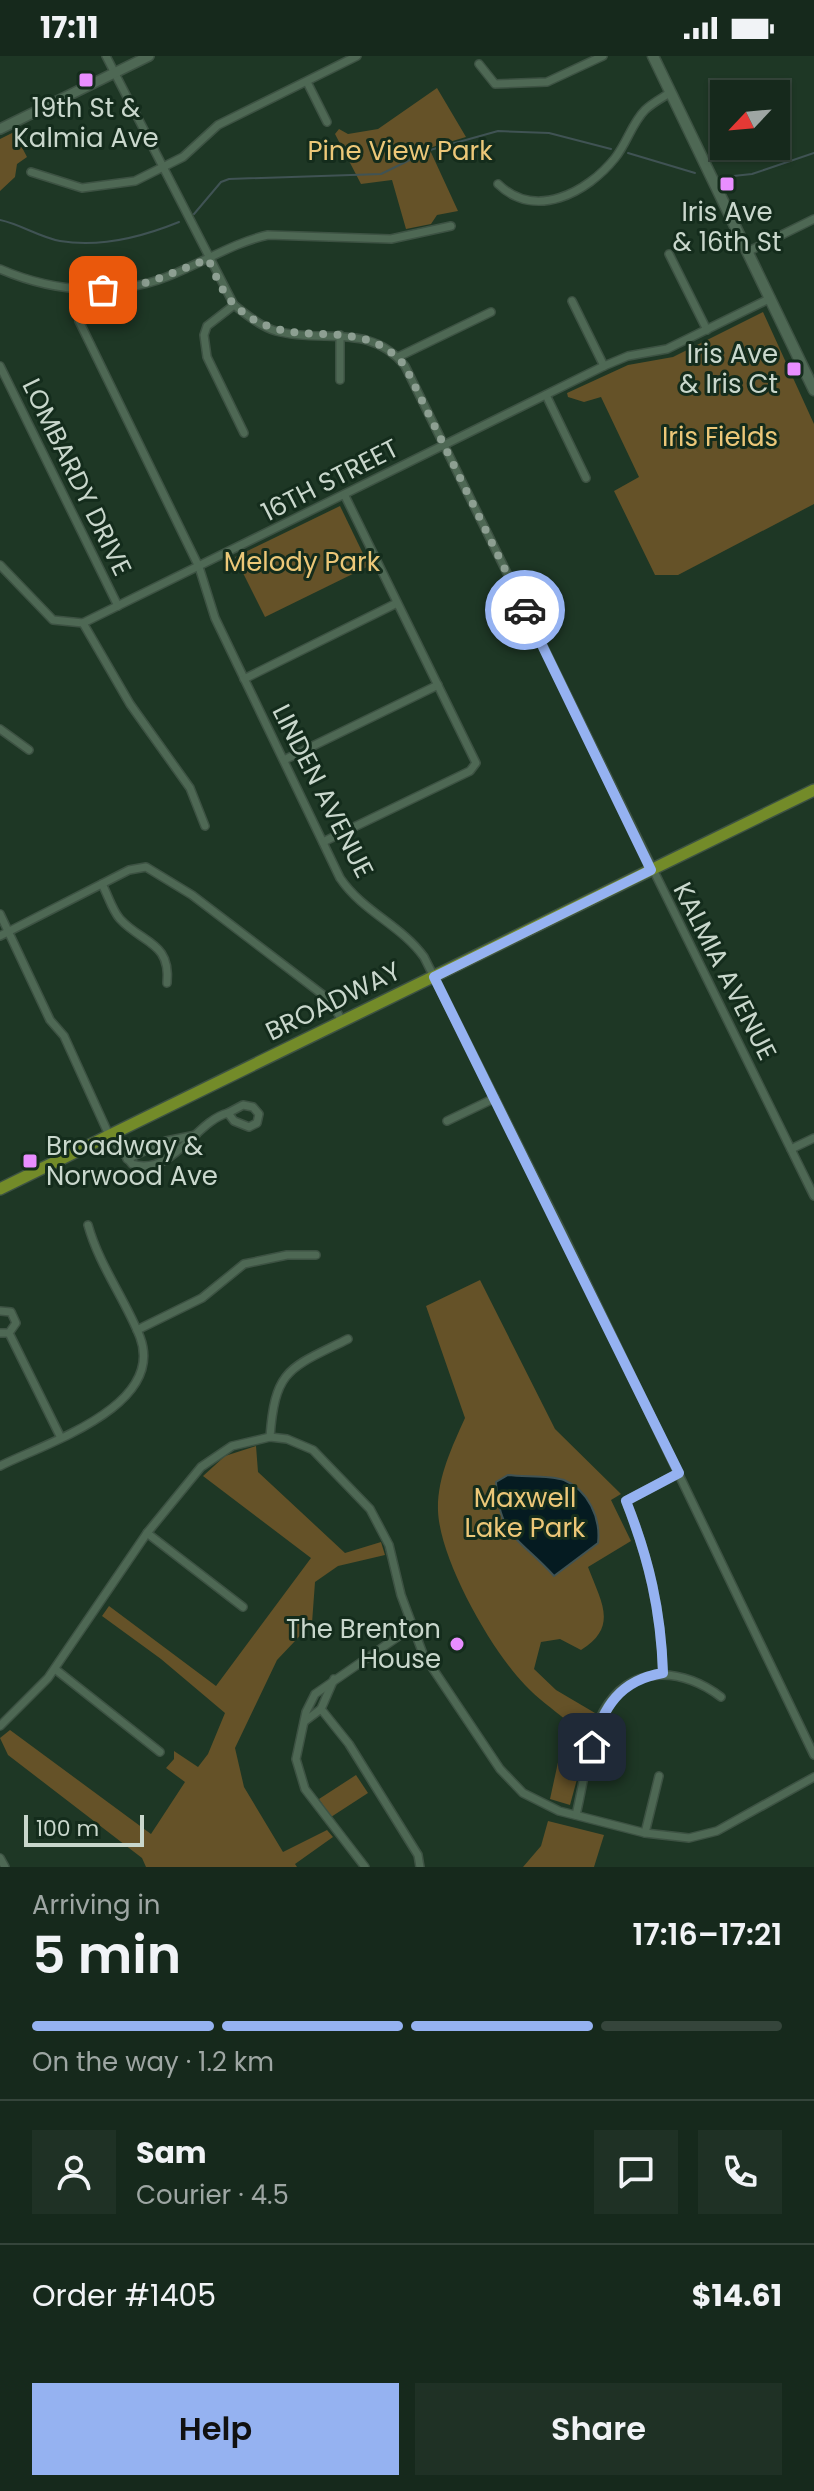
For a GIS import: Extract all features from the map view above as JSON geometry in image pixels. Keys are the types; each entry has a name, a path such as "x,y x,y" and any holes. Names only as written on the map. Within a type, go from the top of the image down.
{"main road":[{"path":"653,56 810,372 814,390"},
{"name":"BROADWAY","path":"0,1189 814,790"}],"street":[{"path":"106,56 234,305 273,330 374,341 398,357 491,312"},
{"path":"0,129 149,56"},
{"path":"31,172 64,185 100,188 135,181 193,150 218,125 357,56"},
{"path":"479,64 495,84 533,83 554,80 603,56"},
{"path":"307,82 327,122"},
{"path":"498,184 513,197 538,203 581,187 616,156 647,107 671,92"},
{"path":"749,251 814,219"},
{"path":"0,269 46,285 78,289 150,282 250,239 268,235 391,239 451,226"},
{"path":"669,254 707,330"},
{"name":"LINDEN AVENUE","path":"78,289 79,321 199,567 215,618 323,842 348,890 363,906 415,943 434,977 679,1473 814,1755"},
{"name":"16TH STREET","path":"83,623 604,366 628,356 667,349 771,298"},
{"path":"572,301 604,366"},
{"path":"234,305 207,326 204,348 244,433"},
{"path":"340,335 340,380"},
{"name":"KALMIA AVENUE","path":"398,357 814,1196"},
{"name":"LOMBARDY DRIVE","path":"0,366 118,606"},
{"path":"546,395 586,478"},
{"path":"323,842 470,771 476,763 345,496"},
{"path":"0,565 53,620 83,623 130,704 190,788 205,826"},
{"path":"244,679 397,603"},
{"path":"284,760 438,685"},
{"path":"0,729 29,750"},
{"path":"0,936 137,867 154,869 331,1001 342,1021"},
{"path":"102,884 119,918 159,948 169,965 167,983"},
{"path":"0,914 50,1020 64,1036 109,1135 132,1164 146,1166 187,1146 213,1119 228,1113"},
{"path":"447,1121 495,1098"},
{"path":"127,1159 166,1141 198,1134"},
{"path":"791,1149 814,1138"},
{"path":"0,1466 116,1408 139,1380 143,1351 137,1330 88,1225"},
{"path":"137,1330 202,1298 244,1264 287,1255 316,1255"},
{"path":"0,1311 8,1310 16,1319 4,1333 60,1436"},
{"path":"270,1437 272,1400 285,1375 304,1361 348,1339"},
{"path":"0,1726 55,1669 147,1533 201,1467 218,1454 252,1439 270,1437 287,1439 313,1450 370,1509 389,1545 412,1627 435,1676 511,1782 543,1805 669,1838 704,1836 814,1777"},
{"path":"663,1673 658,1599 626,1501 679,1473"},
{"path":"147,1533 243,1607"},
{"path":"365,1867 312,1799 298,1774 296,1759 315,1694 412,1627"},
{"path":"55,1669 160,1752"},
{"path":"576,1815 602,1715 625,1687 663,1673 693,1680 721,1697"},
{"path":"305,1721 321,1709 334,1679"},
{"path":"321,1709 349,1744 418,1855 420,1867"},
{"path":"645,1833 659,1776"},
{"path":"0,1858 5,1867"}],"green space":[{"name":"Pine View Park","path":"437,88 466,137 429,148 458,211 437,215 431,224 406,229 392,180 361,184 335,134 339,129 348,134 378,129"},
{"path":"14,132 27,157 17,164 15,177 0,191 0,139"},
{"name":"Iris Fields","path":"763,312 814,424 814,504 678,575 655,575 614,491 639,477 601,397 584,402 568,397 567,393 628,365 673,357"},
{"name":"Melody Park","path":"340,506 369,566 265,617 235,557"},
{"name":"Maxwell Lake Park","path":"480,1280 555,1429 621,1494 611,1500 631,1541 588,1567 602,1602 604,1613 600,1632 581,1650 560,1639 541,1642 534,1669 556,1690 595,1713 570,1805 550,1799 567,1721 530,1690 497,1650 457,1578 441,1531 438,1511 440,1487 446,1463 465,1418 426,1306"},
{"path":"256,1446 258,1472 345,1553 381,1542 385,1555 338,1566 315,1582 312,1623 277,1660 235,1748 244,1787 283,1852 327,1830 333,1837 295,1864 297,1867 146,1867 142,1858 8,1755 0,1738 10,1730 151,1834 185,1782 166,1768 174,1759 174,1751 198,1767 208,1754 225,1713 161,1659 102,1616 109,1606 216,1686 311,1558 203,1476 225,1456"},
{"path":"356,1775 368,1793 331,1817 319,1799"},
{"path":"548,1821 604,1835 594,1867 523,1867 541,1846"}],"water":[{"path":"508,1475 552,1477 564,1480 580,1491 595,1515 598,1543 554,1576 507,1527 498,1501 496,1482"}],"waterway":[{"path":"194,214 221,182 229,179 381,174 430,150 498,131 549,133 611,149"},
{"path":"628,153 695,173"},
{"path":"724,177 752,174 814,153"},
{"path":"0,220 52,239 75,243 105,242 136,236 179,222"}],"way so far":[{"path":"103,290 150,282 208,259 227,297 260,324 286,333 353,335 386,347 405,366 525,610"}],"place":[{"name":"19th St & Kalmia Ave","path":"86,80"},
{"name":"Iris Ave & 16th St","path":"727,184"},
{"name":"Iris Ave & Iris Ct","path":"794,369"},
{"name":"Broadway & Norwood Ave","path":"30,1161"},
{"name":"The Brenton House","path":"457,1644"}],"route":[{"path":"525,610 651,870 434,977 679,1473 626,1501 641,1538 658,1599 663,1673 637,1679 610,1701 592,1747"}]}
